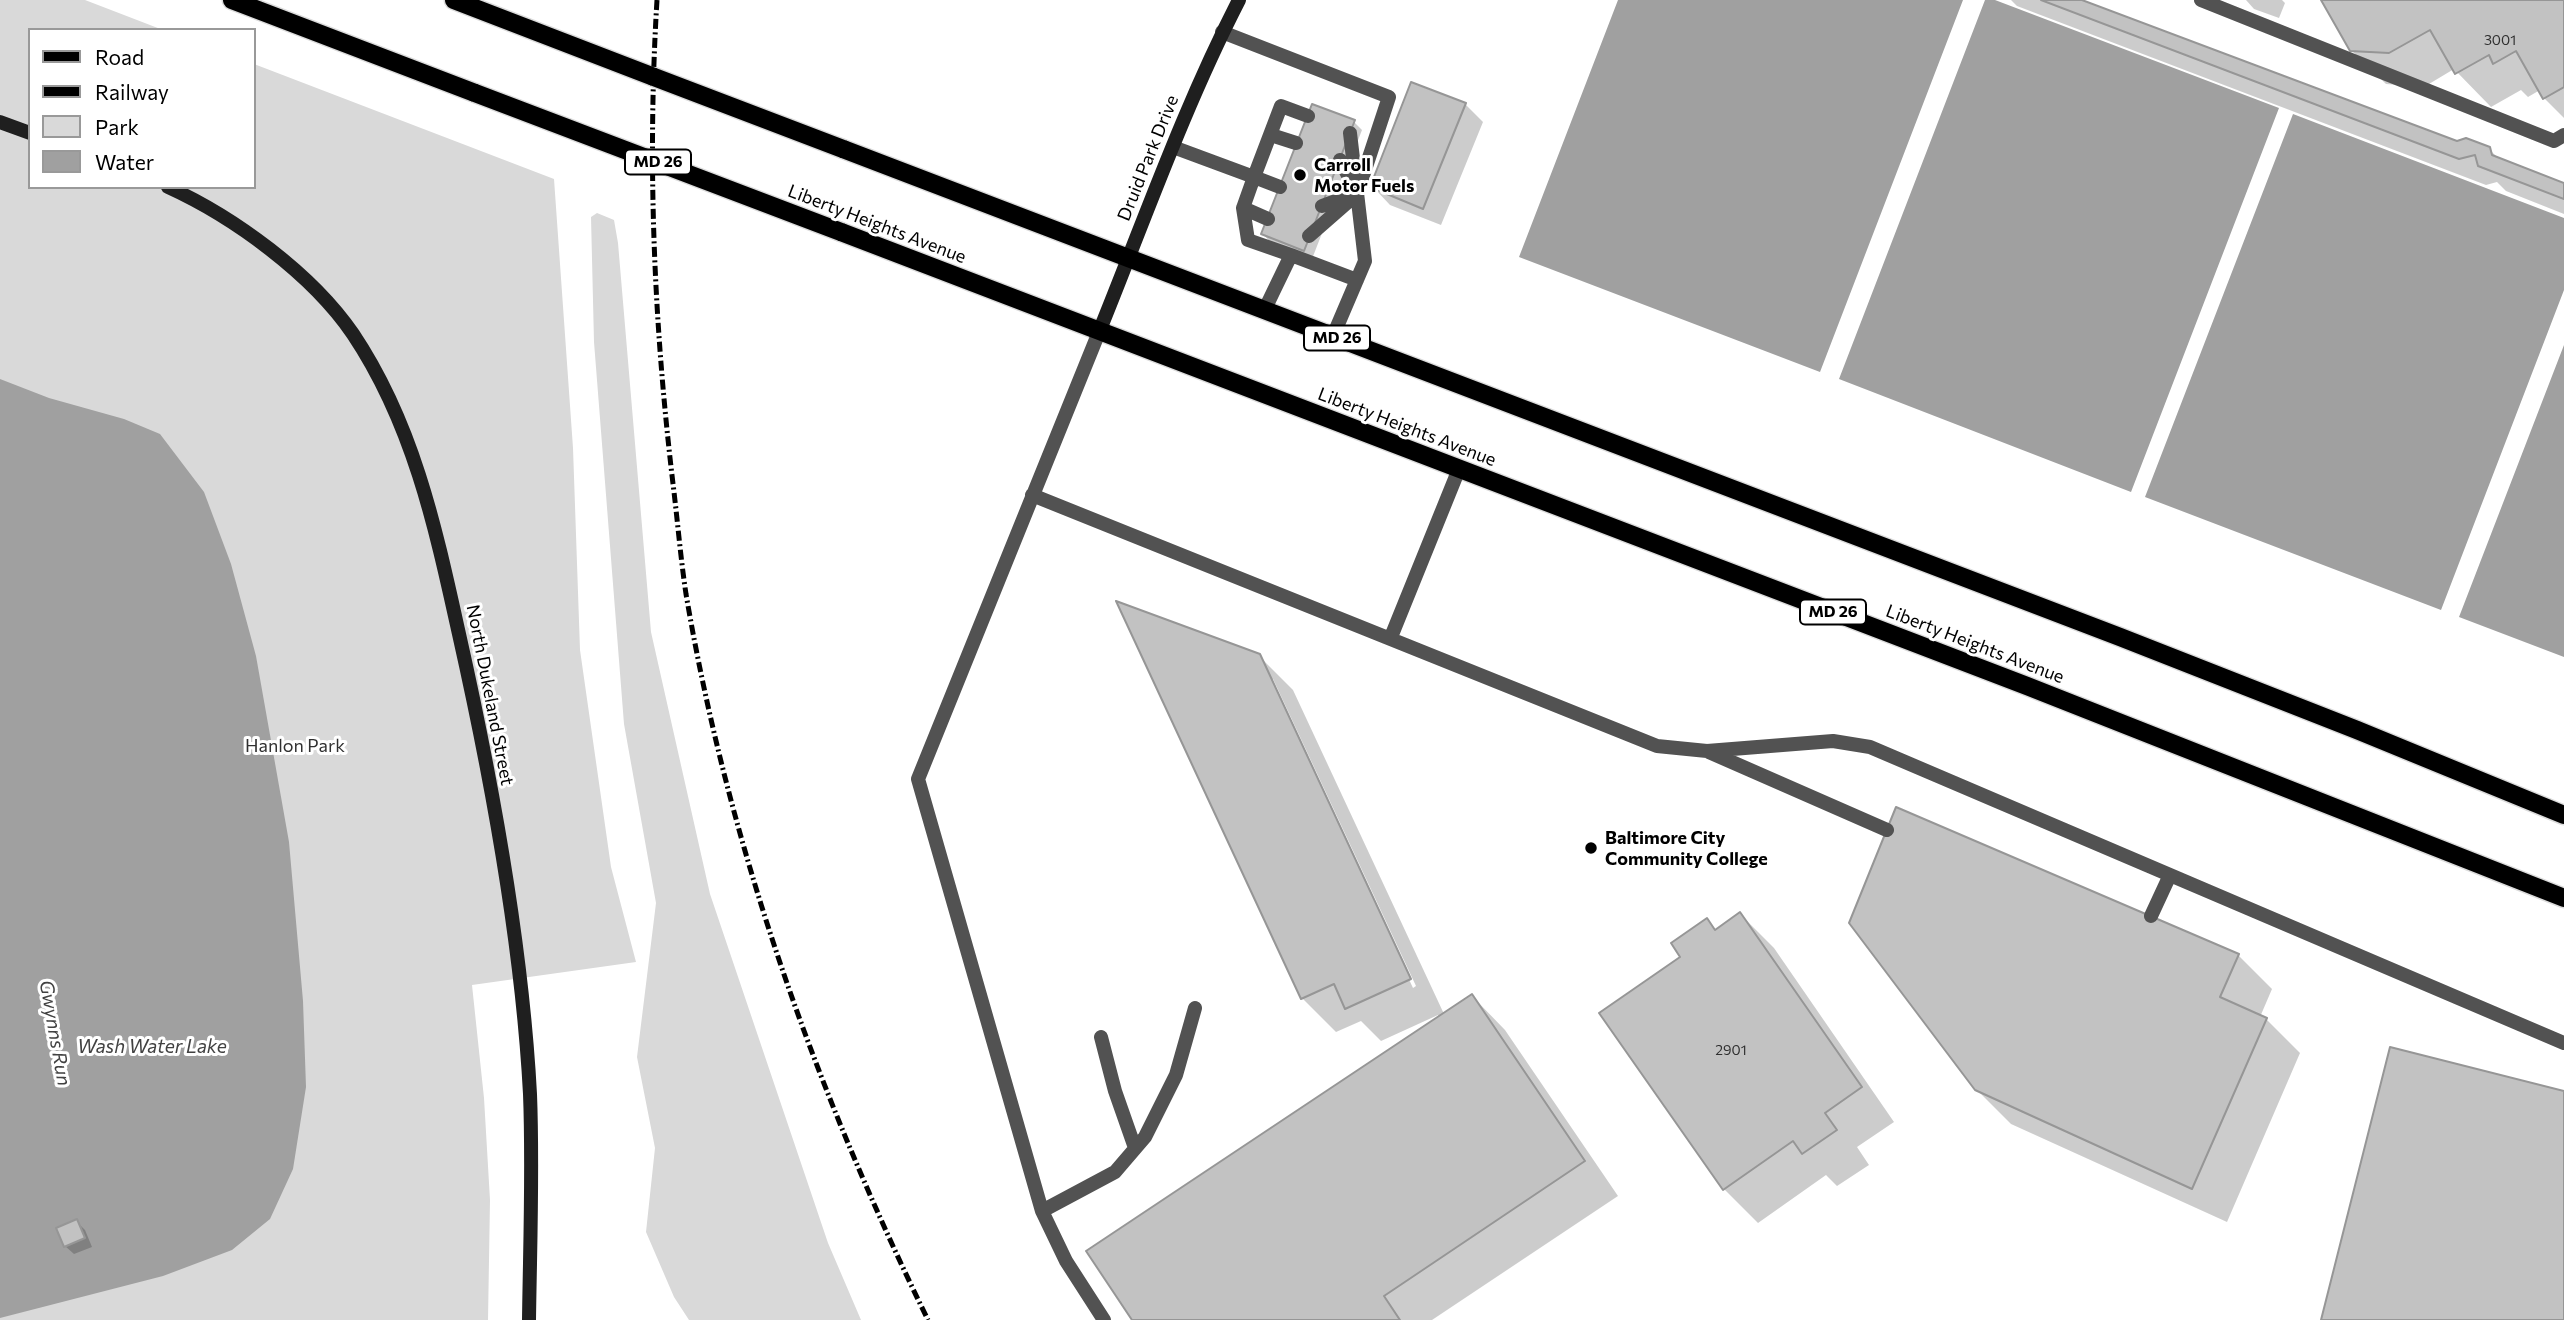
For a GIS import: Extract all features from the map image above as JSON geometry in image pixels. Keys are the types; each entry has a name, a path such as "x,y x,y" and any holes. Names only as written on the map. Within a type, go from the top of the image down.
{"main road":[{"name":"Liberty Heights Avenue","path":"232,0 2040,691 2564,898"},
{"name":"MD 26","path":"454,0 2107,632 2564,815"}],"street":[{"name":"Druid Park Drive","path":"1099,332 1173,147 1222,32 1239,0"},
{"path":"0,122 28,132"},
{"name":"North Dukeland Street","path":"172,189 192,198 254,237 319,293 352,333 377,375 402,423 421,478 475,702 513,925 530,1094 529,1320"}],"lane":[{"path":"2201,0 2554,141 2564,135"},
{"path":"1222,32 1389,97 1357,194 1309,236"},
{"path":"1308,116 1281,106 1242,208 1248,240 1357,280"},
{"path":"1333,336 1365,261 1350,133"},
{"path":"1271,135 1296,143"},
{"path":"1173,147 1280,187"},
{"path":"1340,160 1357,194"},
{"path":"1322,206 1357,194"},
{"path":"1242,208 1268,219"},
{"path":"1265,310 1291,255"},
{"path":"1099,332 918,779 1042,1211 1066,1261 1104,1320"},
{"path":"1391,637 1459,469"},
{"path":"1032,495 1657,746 1707,751 1833,741 1870,747 2564,1043"},
{"path":"1707,751 1887,830"},
{"path":"2151,916 2169,875"},
{"path":"1042,1211 1115,1172 1145,1137 1176,1075 1195,1008"},
{"path":"1101,1037 1115,1091 1135,1148"}],"green space":[{"name":"Hanlon Park","path":"0,0 85,0 158,28 28,28 28,189 256,189 256,65 554,179 573,448 580,650 611,867 636,962 472,985 484,1098 490,1200 488,1320 0,1320"},
{"path":"597,213 614,220 618,243 651,632 710,894 828,1243 861,1320 689,1320 674,1297 646,1232 655,1148 637,1057 656,903 624,724 594,342 591,217"}],"water":[{"path":"1618,0 1963,0 1820,372 1519,257"},
{"path":"1985,0 1995,0 2279,108 2131,492 1839,379"},
{"path":"2293,114 2564,218 2564,290 2441,610 2145,497"},
{"path":"2564,345 2564,657 2459,617"},
{"name":"Wash Water Lake","path":"0,379 49,398 124,419 160,434 204,492 231,564 256,656 289,842 303,1001 306,1087 293,1169 270,1219 232,1250 163,1276 0,1318"}],"building":[{"path":"2041,0 2082,0 2457,141 2466,138 2490,147 2492,155 2564,183 2564,199 2478,166 2475,155 2459,159"},
{"path":"2321,0 2564,0 2564,87 2543,99 2516,51 2493,64 2489,55 2455,74 2430,30 2389,53 2350,51"},
{"path":"1411,82 1466,103 1423,209 1370,187"},
{"path":"1312,104 1355,120 1304,251 1261,234"},
{"path":"1116,601 1260,654 1411,979 1345,1009 1334,984 1301,999"},
{"path":"1896,807 2239,954 2220,997 2267,1018 2192,1189 1975,1090 1849,923"},
{"path":"1740,912 1862,1087 1825,1113 1837,1130 1802,1154 1793,1141 1723,1190 1599,1013 1680,957 1671,943 1707,918 1715,930"},
{"path":"1472,994 1585,1161 1384,1296 1400,1320 1132,1320 1086,1251"},
{"path":"2390,1047 2564,1091 2564,1320 2321,1320"},
{"path":"77,1219 85,1238 64,1247 56,1228"}],"railway":[{"path":"657,0 653,123 657,308 667,431 686,594 704,688 726,782 781,966 849,1146 928,1320"}],"place":[{"name":"Carroll Motor Fuels","path":"1300,175"},
{"name":"Baltimore City Community College","path":"1591,848"}],"water label":[{"name":"Gwynns Run","path":"55,1033"}]}
